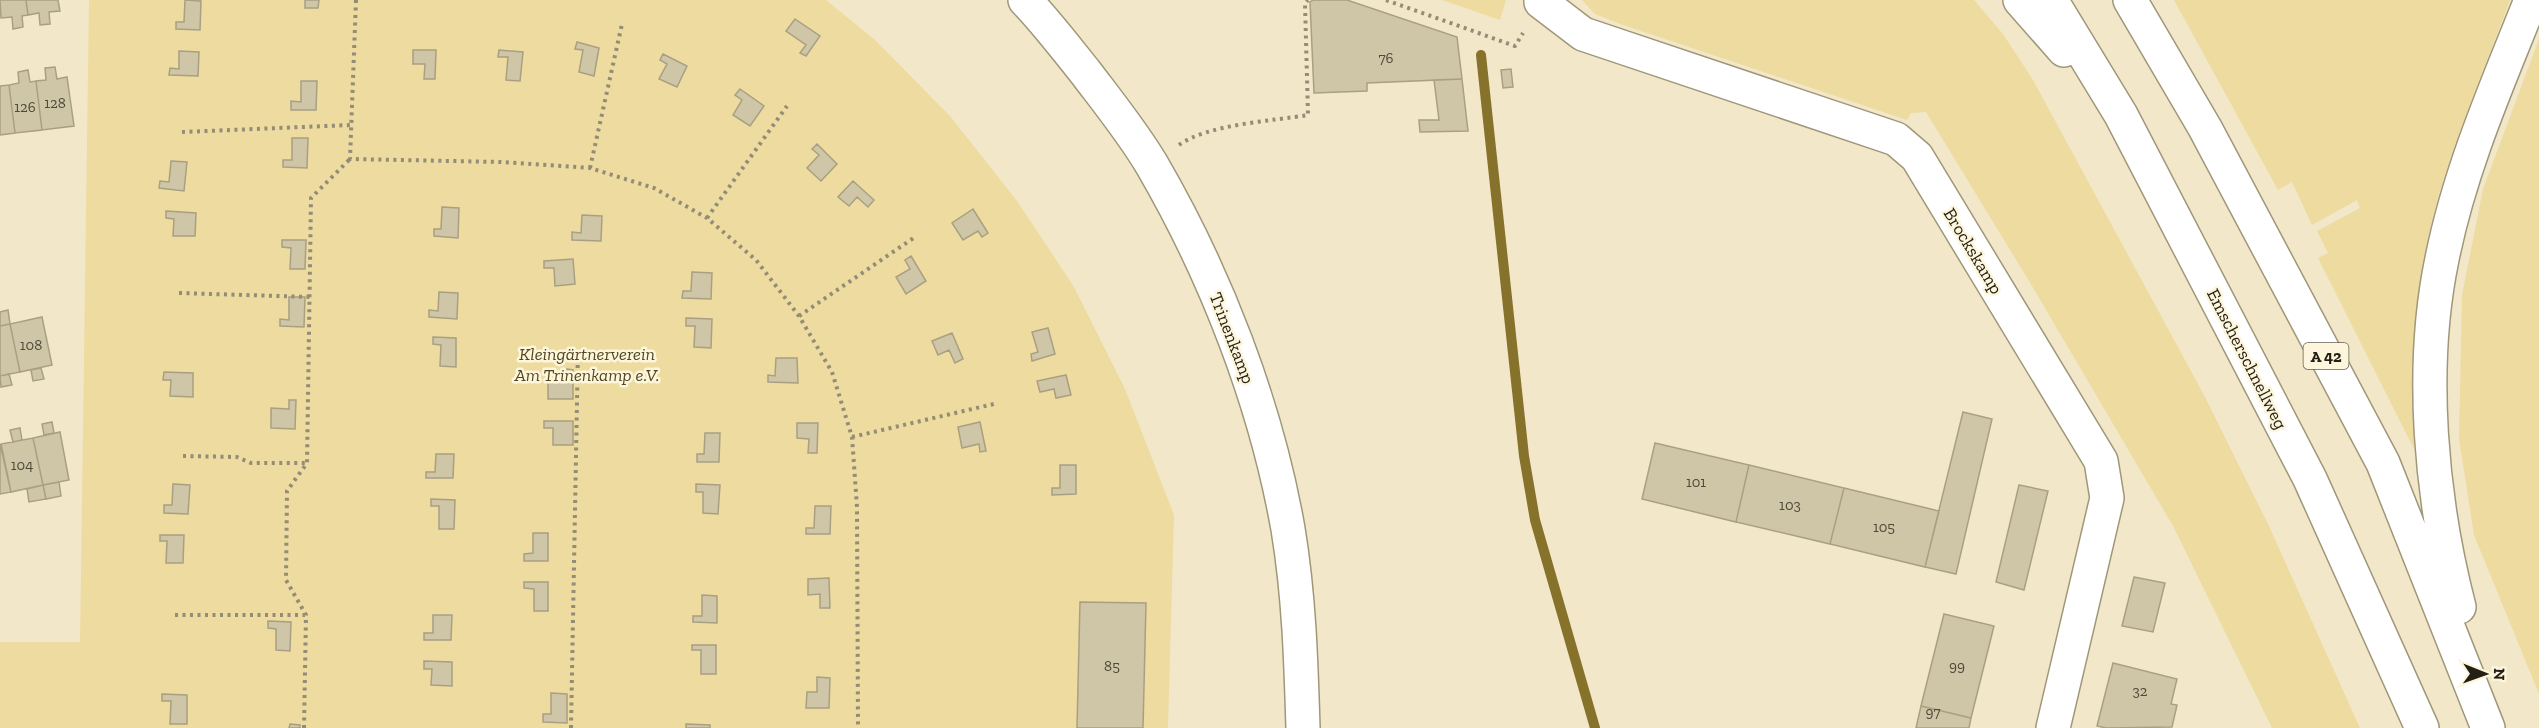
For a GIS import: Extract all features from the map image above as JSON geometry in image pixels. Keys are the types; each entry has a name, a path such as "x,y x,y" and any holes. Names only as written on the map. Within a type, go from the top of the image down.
{"main road":[{"name":"Trinenkamp","path":"1025,0 1045,20 1151,164 1229,321 1264,430 1289,539 1300,623 1303,728"},
{"path":"2019,0 2121,116"},
{"name":"Emscherschnellweg","path":"2051,0 2121,116 2310,479 2422,728"},
{"name":"A 42","path":"2130,0 2205,128 2383,463 2489,728"},
{"path":"2489,728 2449,568 2440,518 2430,405 2431,352 2438,282 2453,212 2485,115 2531,0"},
{"name":"Brockskamp","path":"1541,2 1583,34 1896,139 1917,157 2101,462 2107,498 2053,728"}],"path":[{"path":"304,728 306,615 286,580 287,491 307,463 311,198 350,159 356,0"},
{"path":"1151,164 1186,140 1225,128 1308,115 1305,3 1308,0"},
{"path":"1386,0 1515,46 1541,2"},
{"path":"590,168 622,24"},
{"path":"707,218 787,106"},
{"path":"182,132 351,125"},
{"path":"350,159 501,162 590,168 654,188 707,218 756,260 799,316 832,372 852,437 857,507 858,728"},
{"path":"799,316 915,237"},
{"path":"179,293 311,297"},
{"path":"571,728 578,347"},
{"path":"852,437 998,403"},
{"path":"183,456 237,457 252,463 307,463"},
{"path":"175,615 306,615"}],"green space":[{"name":"Kleingärtnerverein Am Trinenkamp e.V.","path":"89,0 826,0 875,40 950,116 1017,201 1074,287 1125,389 1174,515 1168,728 0,728 0,642 80,642"},
{"path":"1442,0 1506,0 1500,20"},
{"path":"1582,0 1974,0 2003,34 2033,80 2204,395 2268,524 2360,728 2272,728 2173,526 2032,286 1926,112 1911,113 1907,120 1623,25 1595,14"},
{"path":"2174,0 2510,0 2460,130 2438,196 2430,230 2419,287 2415,334 2415,451 2318,258 2328,253 2317,231 2360,208 2357,200 2312,225 2292,182 2278,190"},
{"path":"2539,39 2539,694 2474,535 2459,439 2462,295 2483,189"}],"building":[{"path":"0,0 26,0 28,15 22,16 23,27 13,29 12,17 1,18"},
{"path":"26,0 58,0 60,11 49,12 50,24 40,25 39,13 28,15"},
{"path":"185,0 201,1 200,30 176,29 176,22 184,22"},
{"path":"305,0 319,0 318,8 305,8"},
{"path":"1313,0 1347,0 1457,37 1462,79 1367,83 1367,91 1314,93 1310,2"},
{"path":"795,19 820,36 806,56 800,53 806,45 786,31"},
{"path":"577,42 599,48 594,76 579,72 583,50 575,49"},
{"path":"413,50 436,50 435,79 424,79 425,64 413,64"},
{"path":"499,50 523,52 520,81 506,80 508,57 498,57"},
{"path":"179,51 199,52 198,76 169,75 170,68 179,69"},
{"path":"663,54 687,66 677,87 659,79 667,64 660,60"},
{"path":"55,67 57,79 67,77 74,126 42,130 36,81 46,80 45,68"},
{"path":"1511,69 1513,87 1503,88 1501,70"},
{"path":"28,70 30,82 36,81 42,130 15,133 9,85 19,83 18,72"},
{"path":"1462,79 1468,131 1420,132 1419,120 1439,120 1434,80"},
{"path":"301,81 317,81 316,110 291,110 291,101 301,102"},
{"path":"9,85 15,133 0,135 0,86"},
{"path":"740,89 764,106 750,126 733,115 742,100 735,95"},
{"path":"292,138 308,138 307,168 283,167 283,160 292,160"},
{"path":"817,144 837,164 821,181 807,168 819,155 812,149"},
{"path":"171,161 187,162 184,191 159,188 160,181 169,182"},
{"path":"853,181 874,200 868,207 857,197 849,206 838,197"},
{"path":"442,207 459,208 458,238 434,236 434,229 441,229"},
{"path":"973,209 988,233 982,237 978,231 963,240 952,223"},
{"path":"166,211 196,213 195,236 173,236 174,219 166,218"},
{"path":"582,215 602,216 601,241 572,240 572,232 581,233"},
{"path":"282,240 306,240 305,269 290,269 291,248 282,247"},
{"path":"911,256 926,281 906,294 896,277 910,269 905,260"},
{"path":"573,259 575,284 555,286 554,268 544,268 544,261"},
{"path":"692,272 712,273 711,299 682,298 683,291 691,291"},
{"path":"439,292 458,293 457,319 429,317 429,310 438,311"},
{"path":"289,297 305,297 304,327 280,326 280,319 289,320"},
{"path":"8,310 10,324 0,326 0,312"},
{"path":"42,317 52,365 20,372 10,324"},
{"path":"686,318 712,319 711,348 694,347 695,326 686,326"},
{"path":"10,324 20,372 0,376 0,326"},
{"path":"1048,328 1055,354 1032,361 1031,354 1038,352 1032,332"},
{"path":"952,333 963,359 955,363 949,350 938,355 932,341"},
{"path":"433,337 456,338 456,367 440,366 441,345 433,344"},
{"path":"776,358 797,358 798,383 768,382 768,375 775,376"},
{"path":"41,368 44,379 33,381 31,370"},
{"path":"567,369 573,370 573,399 548,399 548,379 567,379"},
{"path":"164,372 193,373 193,397 170,396 171,380 163,380"},
{"path":"9,374 12,385 1,387 0,376"},
{"path":"1066,375 1071,395 1056,398 1054,389 1040,392 1037,381"},
{"path":"289,400 296,400 295,429 271,428 271,408 289,409"},
{"path":"1963,412 1992,419 1956,574 1925,567"},
{"path":"544,421 573,421 573,445 553,445 553,428 544,428"},
{"path":"52,422 54,433 44,435 42,424"},
{"path":"980,422 986,451 980,452 979,444 962,448 958,427"},
{"path":"797,423 818,423 817,453 808,453 809,439 797,438"},
{"path":"20,428 22,440 13,442 10,430"},
{"path":"60,432 69,480 43,485 33,438"},
{"path":"705,433 720,433 719,462 697,462 697,454 704,454"},
{"path":"33,438 43,485 11,492 1,444"},
{"path":"1655,443 1749,465 1736,522 1642,499"},
{"path":"0,444 11,492 0,494"},
{"path":"436,454 454,454 453,478 426,478 426,472 435,472"},
{"path":"1060,465 1076,465 1076,494 1052,495 1052,488 1060,488"},
{"path":"1749,465 1844,488 1830,544 1736,522"},
{"path":"59,482 61,496 46,499 43,485"},
{"path":"173,484 190,485 188,514 164,513 164,505 172,505"},
{"path":"696,484 720,485 718,514 703,513 703,492 696,492"},
{"path":"43,485 46,499 29,502 27,489"},
{"path":"2019,485 2048,491 2024,590 1996,582"},
{"path":"1844,488 1939,511 1925,567 1830,544"},
{"path":"431,499 455,500 454,529 439,529 439,506 431,506"},
{"path":"815,506 831,506 830,534 806,534 806,528 814,528"},
{"path":"533,533 548,533 548,561 524,561 524,554 533,553"},
{"path":"160,535 184,535 183,563 166,563 167,541 160,541"},
{"path":"2134,577 2165,583 2153,632 2122,626"},
{"path":"829,578 830,608 820,608 820,594 808,595 808,579"},
{"path":"524,582 548,582 548,611 534,611 534,589 524,588"},
{"path":"702,595 717,596 717,623 693,622 693,616 702,616"},
{"path":"1080,602 1146,603 1143,728 1077,728"},
{"path":"1944,614 1994,626 1971,718 1921,706"},
{"path":"433,615 452,615 451,640 424,640 424,633 433,633"},
{"path":"268,621 291,622 290,651 276,650 276,629 268,628"},
{"path":"692,645 716,645 716,674 701,674 701,650 692,650"},
{"path":"424,661 452,662 452,686 431,685 432,669 424,669"},
{"path":"2113,663 2177,679 2171,704 2177,705 2172,727 2106,728 2097,726"},
{"path":"817,677 830,678 829,708 806,708 807,692 817,692"},
{"path":"551,693 567,694 567,723 543,722 543,714 551,714"},
{"path":"162,694 187,695 187,724 170,724 171,701 162,701"},
{"path":"1921,706 1971,718 1969,728 1916,728"},
{"path":"290,724 300,725 300,728 289,728"},
{"path":"686,724 710,725 710,728 686,728"}],"waterway":[{"path":"1481,55 1524,456 1535,520 1595,728"}]}
